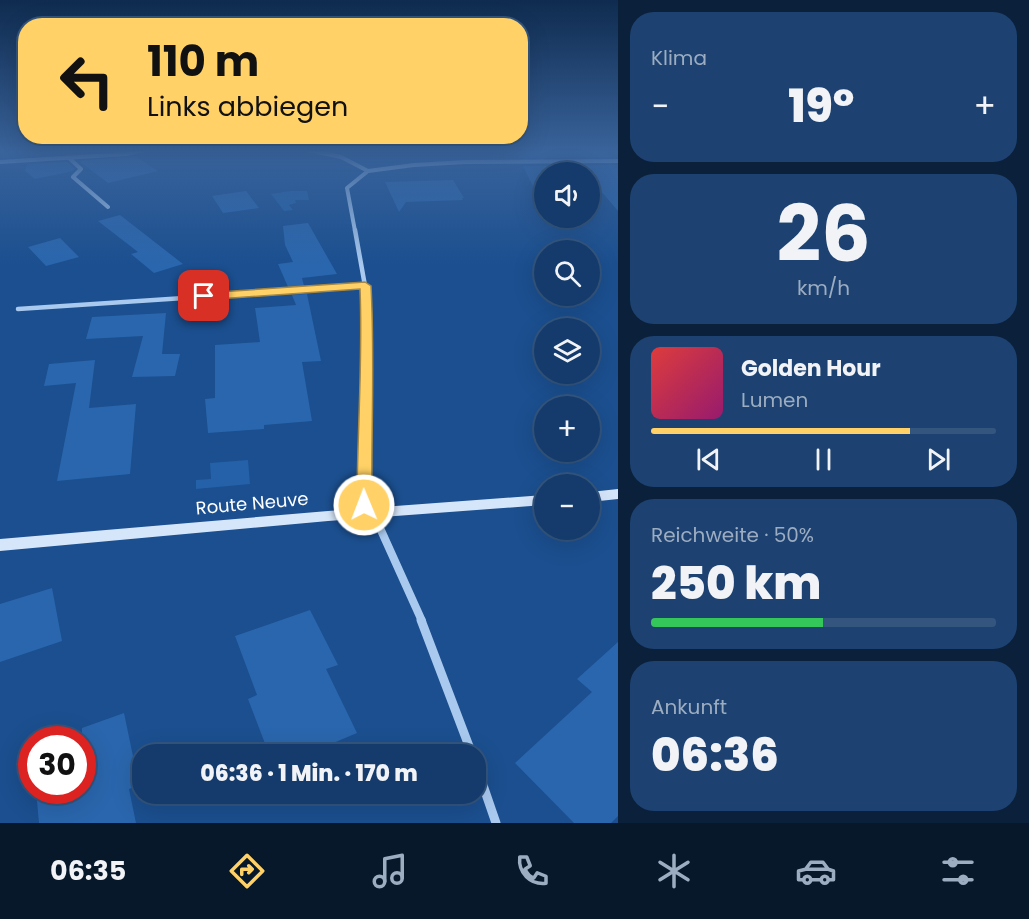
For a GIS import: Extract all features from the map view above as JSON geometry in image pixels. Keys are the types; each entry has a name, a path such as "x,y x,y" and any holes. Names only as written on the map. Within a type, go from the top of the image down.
{"street":[{"path":"84,188 108,207"},
{"path":"347,188 365,286 367,328 364,505 380,528 429,638 468,744"},
{"path":"18,309 365,286"},
{"path":"600,495 618,494"},
{"name":"Route Neuve","path":"0,545 534,501"},
{"path":"486,794 496,823"}],"shaded area":[{"path":"307,191 309,200 295,200 296,203 289,205 293,210 284,211 271,194"},
{"path":"248,460 250,484 196,489 196,480 211,479 210,463"}],"building":[{"path":"388,188 458,188 464,198 463,200 406,202 399,212"},
{"path":"600,188 618,188 618,211"},
{"path":"246,191 259,208 223,213 212,196"},
{"path":"120,215 183,264 154,273 131,254 138,252 98,221"},
{"path":"308,223 337,274 302,278 304,286 288,287 278,264 293,262 285,245 283,226"},
{"path":"60,238 79,257 46,266 28,247"},
{"path":"307,294 321,361 302,362 312,421 264,425 264,429 208,433 205,399 215,398 215,345 260,342 255,308 296,305 292,295"},
{"path":"166,313 162,354 180,354 175,376 132,377 143,336 86,339 92,317"},
{"path":"95,360 89,408 136,404 130,474 57,481 76,383 44,386 49,364"},
{"path":"52,588 62,641 0,662 0,604"},
{"path":"310,610 338,665 326,669 357,733 331,744 265,744 248,699 257,695 235,636"},
{"path":"618,642 618,816 611,823 574,823 515,763 592,692 577,679"},
{"path":"124,713 132,751 132,788 129,789 136,823 39,823 37,804 96,804 96,726 88,726"}],"route":[{"path":"204,296 365,286 367,328 364,505"}]}
